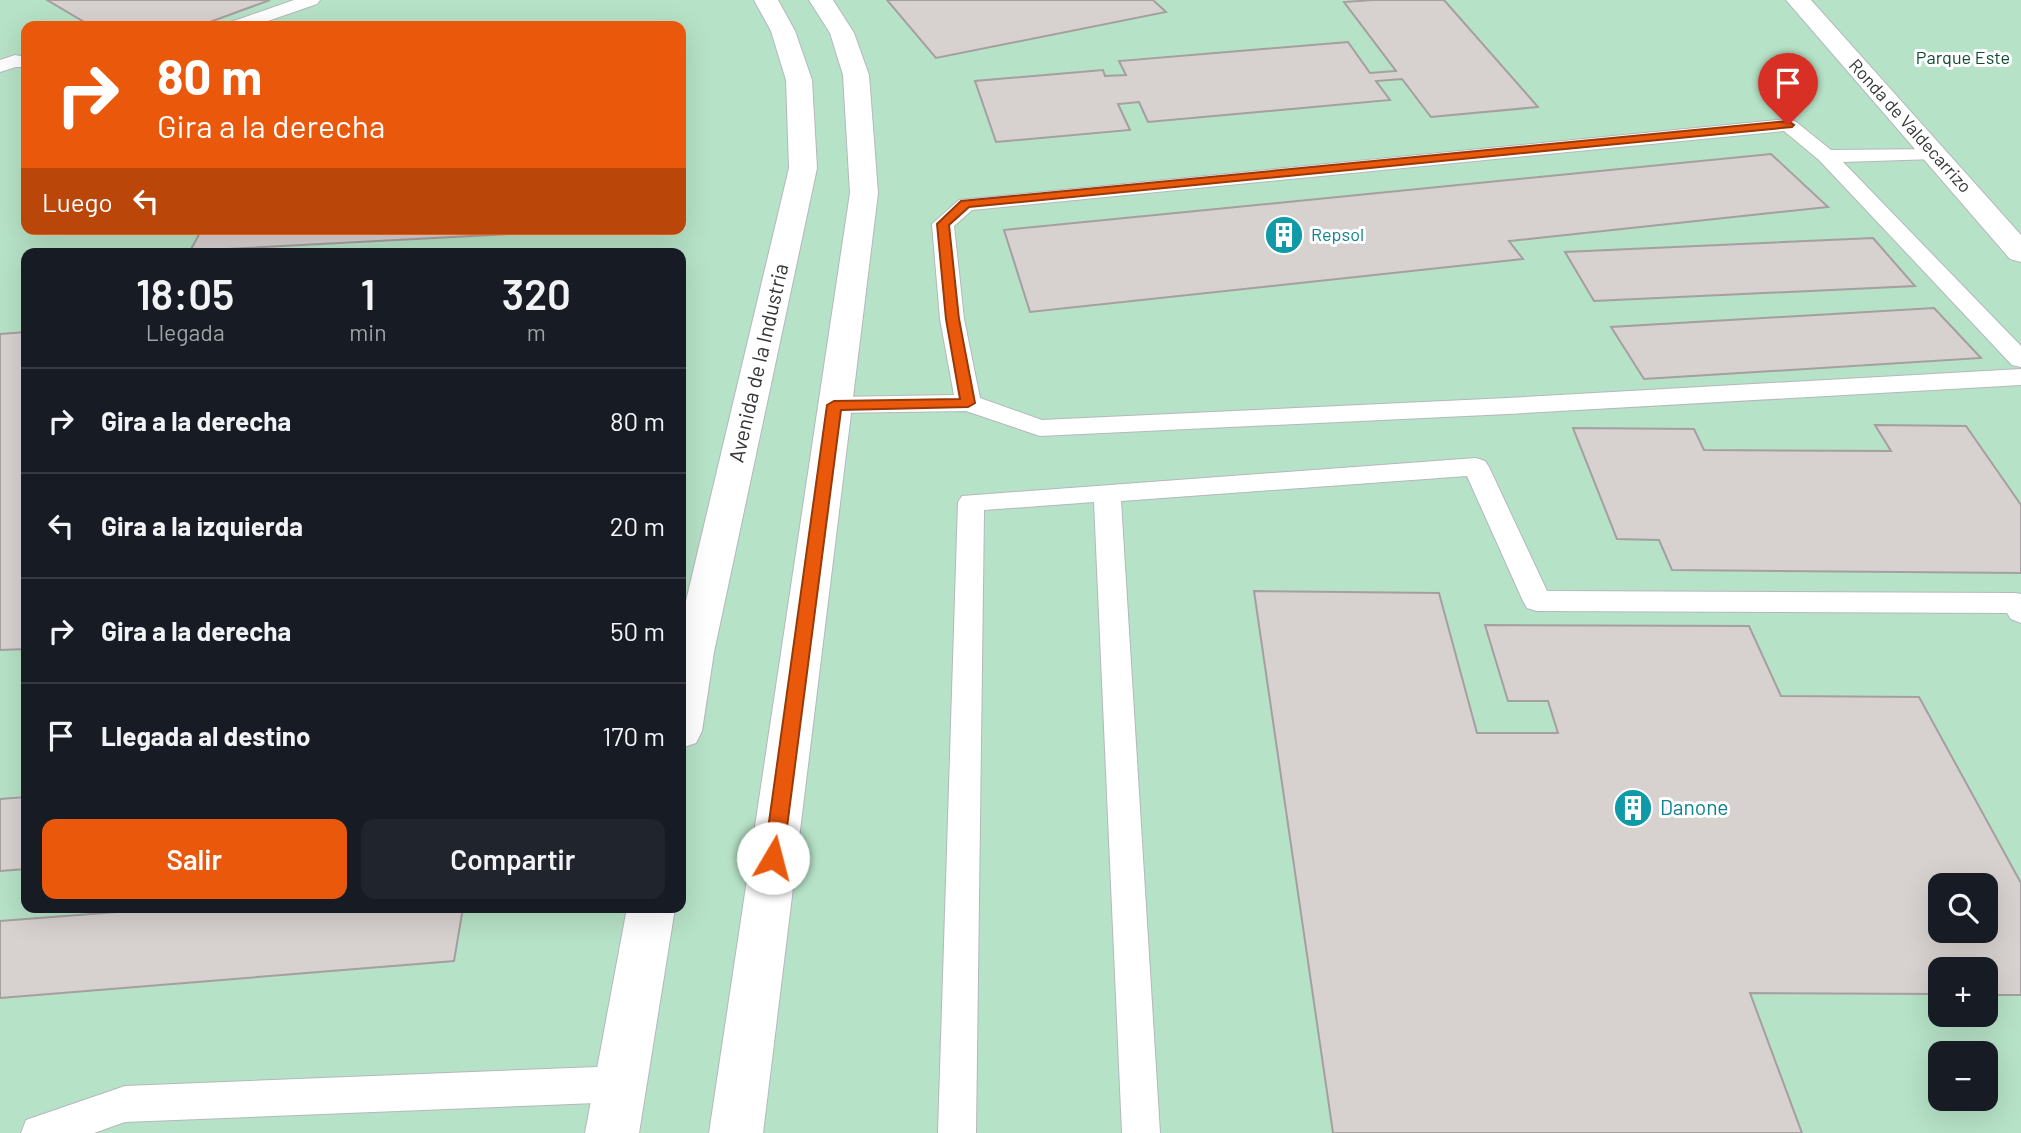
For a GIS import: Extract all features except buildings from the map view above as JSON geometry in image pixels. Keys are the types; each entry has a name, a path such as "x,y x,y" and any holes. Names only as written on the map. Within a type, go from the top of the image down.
{"street":[{"name":"Avenida de la Industria","path":"687,652 803,168 799,80 783,31 766,0"},
{"path":"736,1133 864,193 856,75 842,33 821,0"},
{"name":"Ronda de Valdecarrizo","path":"1798,0 2021,253"},
{"path":"612,1133 650,913"}],"lane":[{"path":"251,21 311,0"},
{"path":"0,66 21,62"},
{"path":"968,403 953,319 943,224 966,204 1788,125 1826,156 2021,360"},
{"path":"1826,156 1935,153"},
{"path":"834,405 968,403 1040,428 1508,406 2021,377"},
{"path":"957,1133 971,502 1476,467 1537,601 2015,603 2021,612"},
{"path":"1107,492 1141,1133"},
{"path":"40,1133 125,1104 622,1084"}],"green space":[{"name":"Parque Este","path":"0,0 2021,0 2021,1133 0,1133"}],"place":[{"name":"Repsol","path":"1284,235"},
{"name":"Danone","path":"1633,808"}],"route":[{"path":"773,858 834,405 968,403 953,319 943,224 966,204 1788,125"}]}
